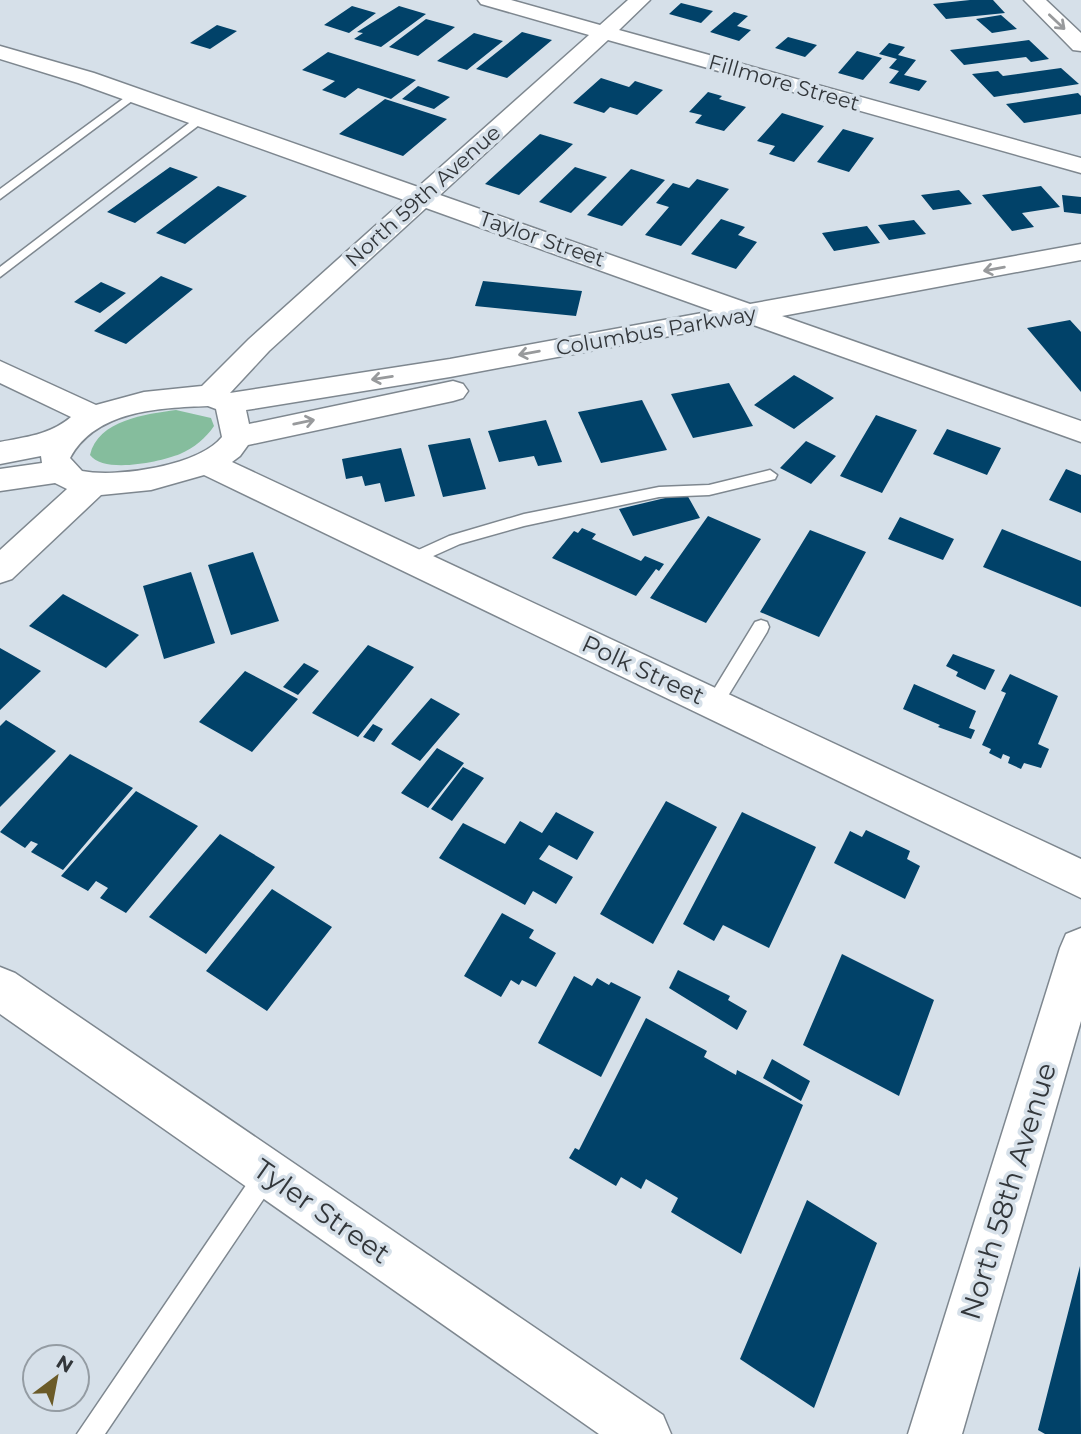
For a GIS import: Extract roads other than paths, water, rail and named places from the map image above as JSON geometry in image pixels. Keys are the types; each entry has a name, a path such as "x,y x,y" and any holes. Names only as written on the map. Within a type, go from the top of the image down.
{"street":[{"name":"Fillmore Street","path":"488,0 1081,166"},
{"name":"North 59th Avenue","path":"220,399 259,345 640,0"},
{"path":"1034,0 1081,45"},
{"name":"Taylor Street","path":"0,52 135,95 799,329 1081,432"},
{"name":"Columbus Parkway","path":"68,435 95,417 133,404 220,399 450,368 1081,252"},
{"name":"Columbus Parkway","path":"237,437 451,391 1081,275"},
{"path":"0,371 95,417"},
{"path":"68,435 55,458 61,471 72,480 92,485 133,481 177,472 206,463 227,451 237,437 220,399"},
{"path":"0,453 41,445 68,435"},
{"name":"Polk Street","path":"206,463 1081,878"},
{"path":"0,480 61,471"},
{"path":"0,570 92,485"},
{"name":"North 58th Avenue","path":"935,1434 1081,948"},
{"name":"Tyler Street","path":"0,988 644,1434"}],"lane":[{"path":"0,195 135,95"},
{"path":"0,273 201,119"},
{"path":"411,560 455,540 524,520 659,492 709,490 770,475"},
{"path":"714,704 761,627"},
{"path":"90,1434 268,1173"}]}
